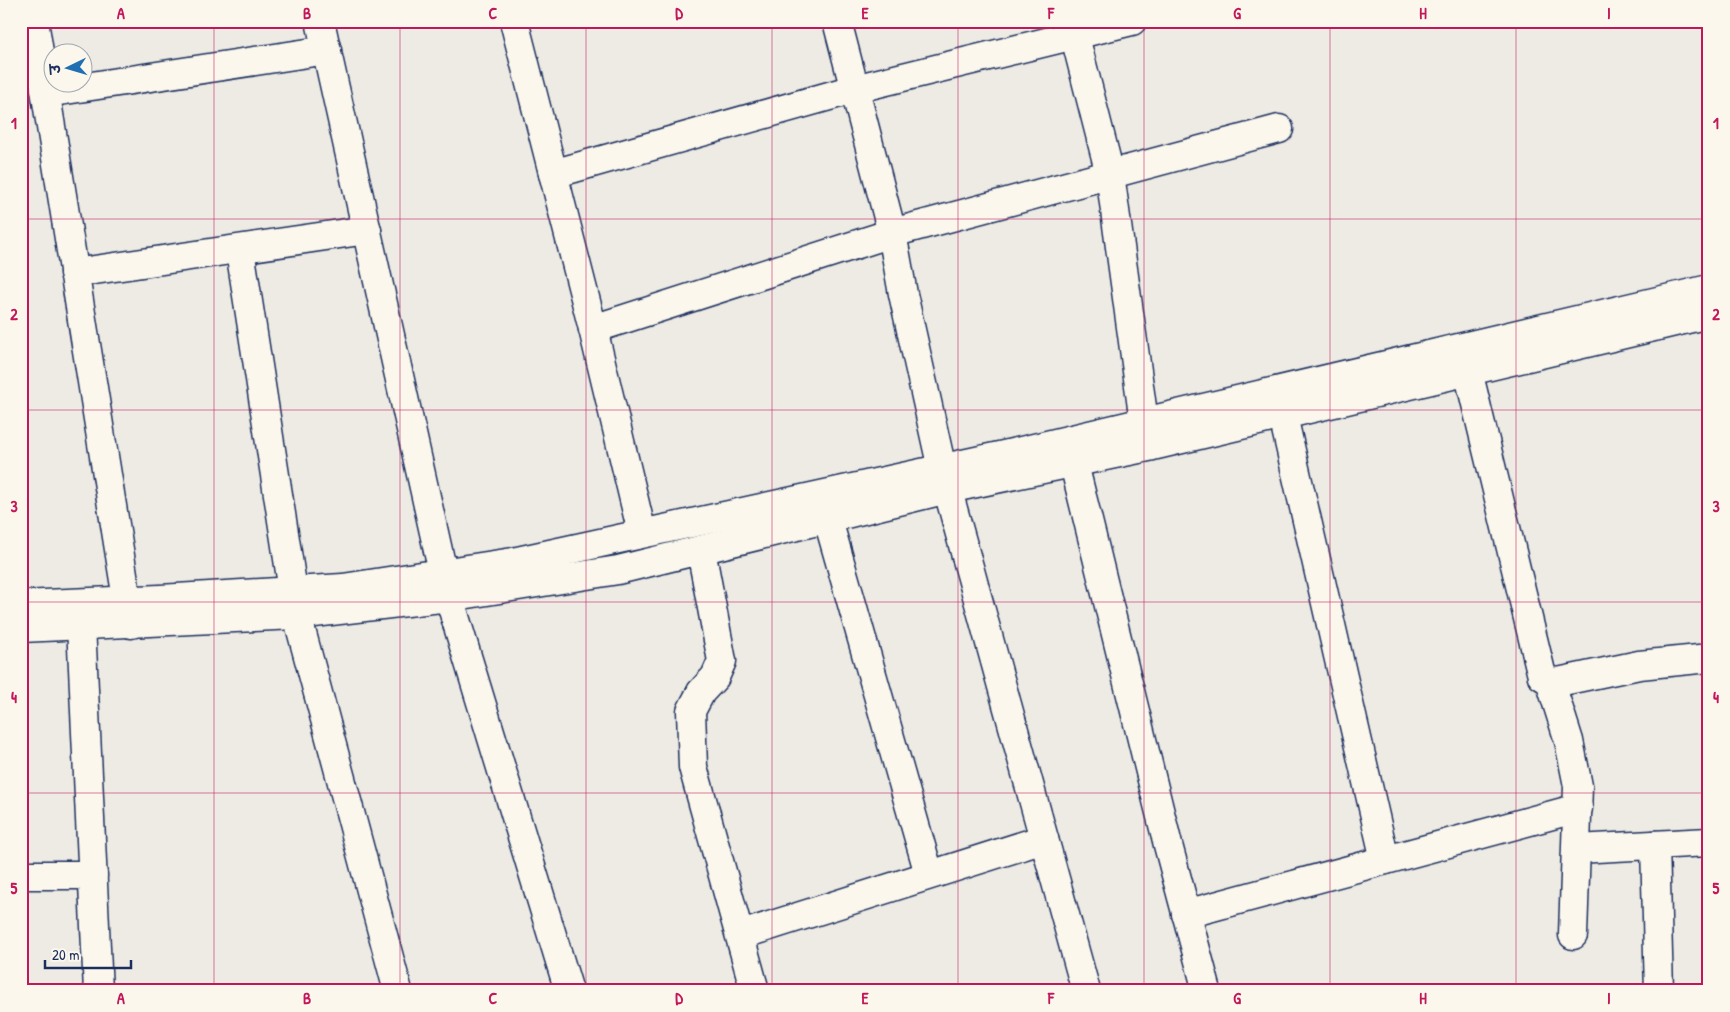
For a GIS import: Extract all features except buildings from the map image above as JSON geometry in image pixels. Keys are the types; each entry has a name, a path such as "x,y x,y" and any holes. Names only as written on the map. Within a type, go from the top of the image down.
{"street":[{"path":"34,21 129,612"},
{"path":"320,21 446,585 569,991"},
{"path":"514,21 593,329 642,533"},
{"path":"837,21 892,233 903,294 945,479 1086,991"},
{"path":"553,174 1073,28 1132,21"},
{"path":"1073,28 1110,174 1144,422"},
{"path":"46,93 327,50"},
{"path":"593,329 892,233 1279,129"},
{"path":"74,273 367,230"},
{"path":"240,250 295,603 398,991"},
{"path":"21,605 129,612 295,603 446,585 618,570 828,520 945,479 1144,422 1709,289"},
{"path":"446,585 513,562 642,533 945,479 1074,464 1709,314"},
{"path":"1468,370 1542,676 1550,681 1558,682 1639,665 1709,658"},
{"path":"1283,416 1385,860"},
{"path":"1074,464 1186,914 1207,991"},
{"path":"828,520 929,874"},
{"path":"701,550 722,661 715,677 700,692 691,711 693,767 755,991"},
{"path":"21,628 81,625 129,612"},
{"path":"81,625 98,991"},
{"path":"1550,681 1573,754 1578,786 1573,935"},
{"path":"1186,914 1578,808"},
{"path":"741,935 1044,839"},
{"path":"1577,849 1709,842"},
{"path":"1655,845 1659,991"},
{"path":"21,875 94,875"}]}
